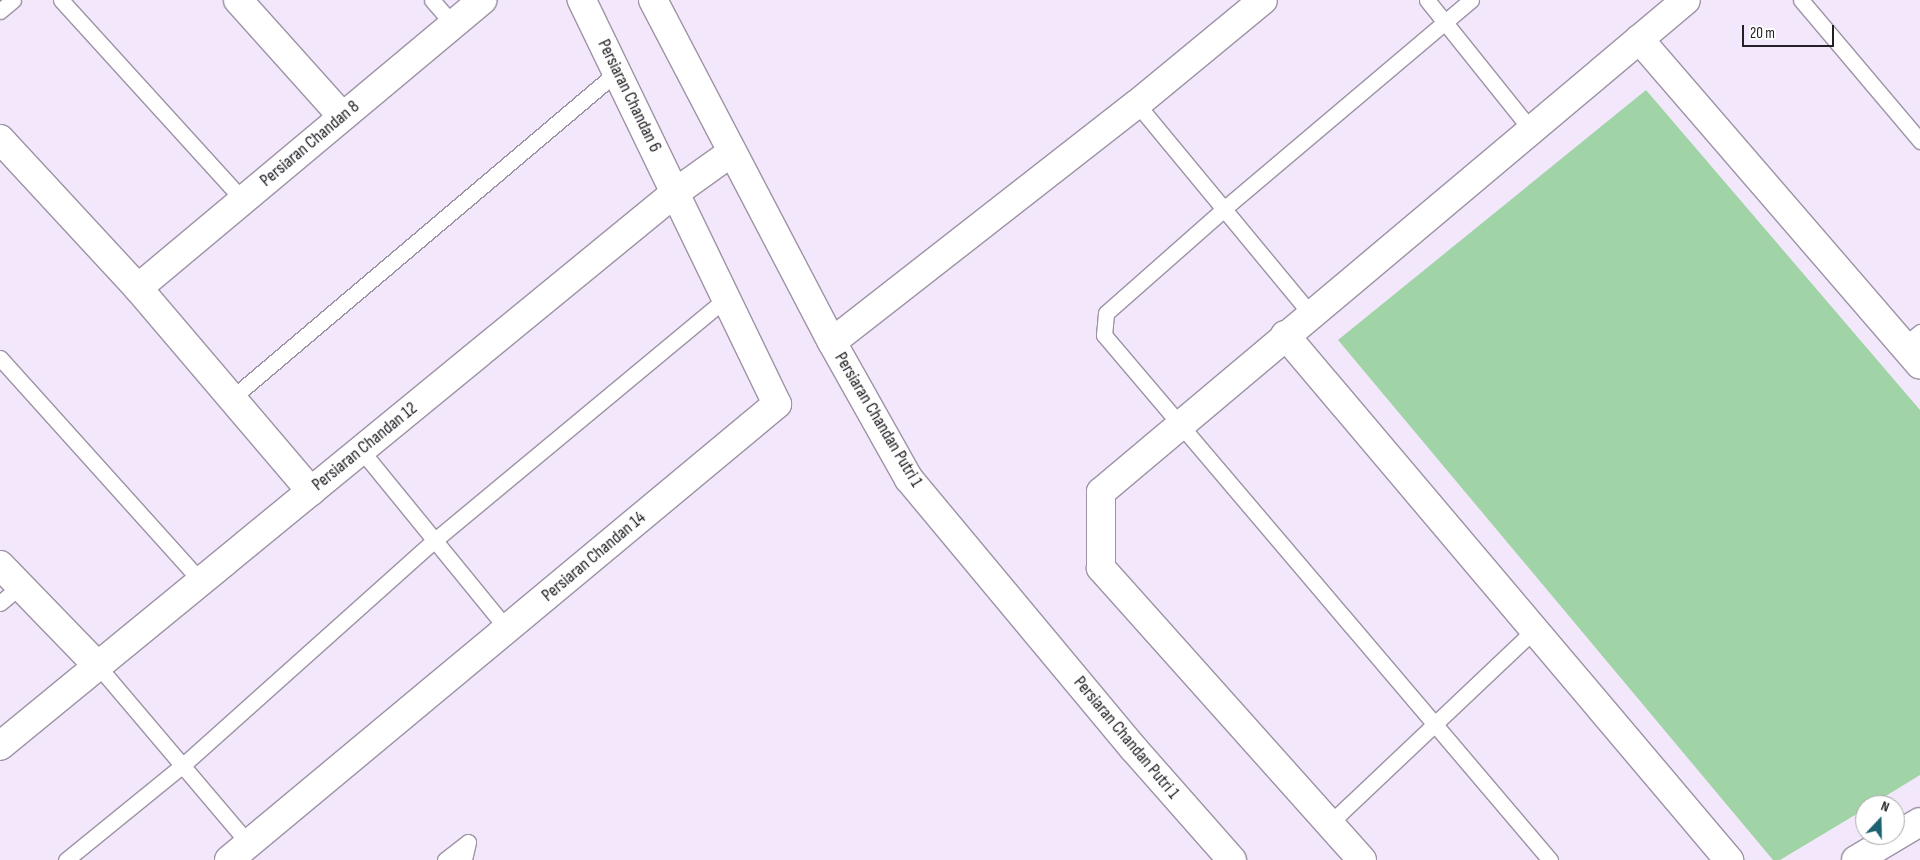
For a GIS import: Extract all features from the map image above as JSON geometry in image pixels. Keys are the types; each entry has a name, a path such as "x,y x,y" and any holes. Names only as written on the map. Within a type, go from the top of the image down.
{"street":[{"path":"238,0 342,116"},
{"name":"Persiaran Chandan 8","path":"138,288 482,0"},
{"name":"Persiaran Chandan 6","path":"582,0 676,192"},
{"name":"Persiaran Chandan Putri 1","path":"654,0 832,342 910,479 1134,749 1232,860"},
{"path":"832,342 1137,104 1263,0"},
{"path":"1362,860 1100,568 1101,492 1285,335 1686,0"},
{"path":"1639,39 1915,347"},
{"path":"0,140 138,288 312,491"},
{"name":"Persiaran Chandan 12","path":"0,746 676,192 732,152"},
{"name":"Persiaran Chandan 14","path":"239,852 777,404 676,192"},
{"path":"1285,335 1729,860"},
{"path":"0,566 10,595 98,666"},
{"path":"1856,860 1920,822"}],"lane":[{"path":"0,11 13,0"},
{"path":"61,0 243,200"},
{"path":"432,0 453,24"},
{"path":"1427,0 1446,21 1531,130"},
{"path":"1471,0 1224,209 1106,313 1104,335 1550,860"},
{"path":"1801,0 1920,141"},
{"path":"232,398 617,72"},
{"path":"1137,104 1311,314"},
{"path":"66,860 182,765 434,540 726,298"},
{"path":"0,358 201,581"},
{"path":"361,450 507,629"},
{"path":"1329,824 1534,630"},
{"path":"98,666 182,765 239,852"},
{"path":"445,860 468,842 464,860"}],"green space":[{"path":"1646,90 1920,410 1920,775 1887,795 1855,795 1855,815 1780,860 1773,860 1338,340"}]}
